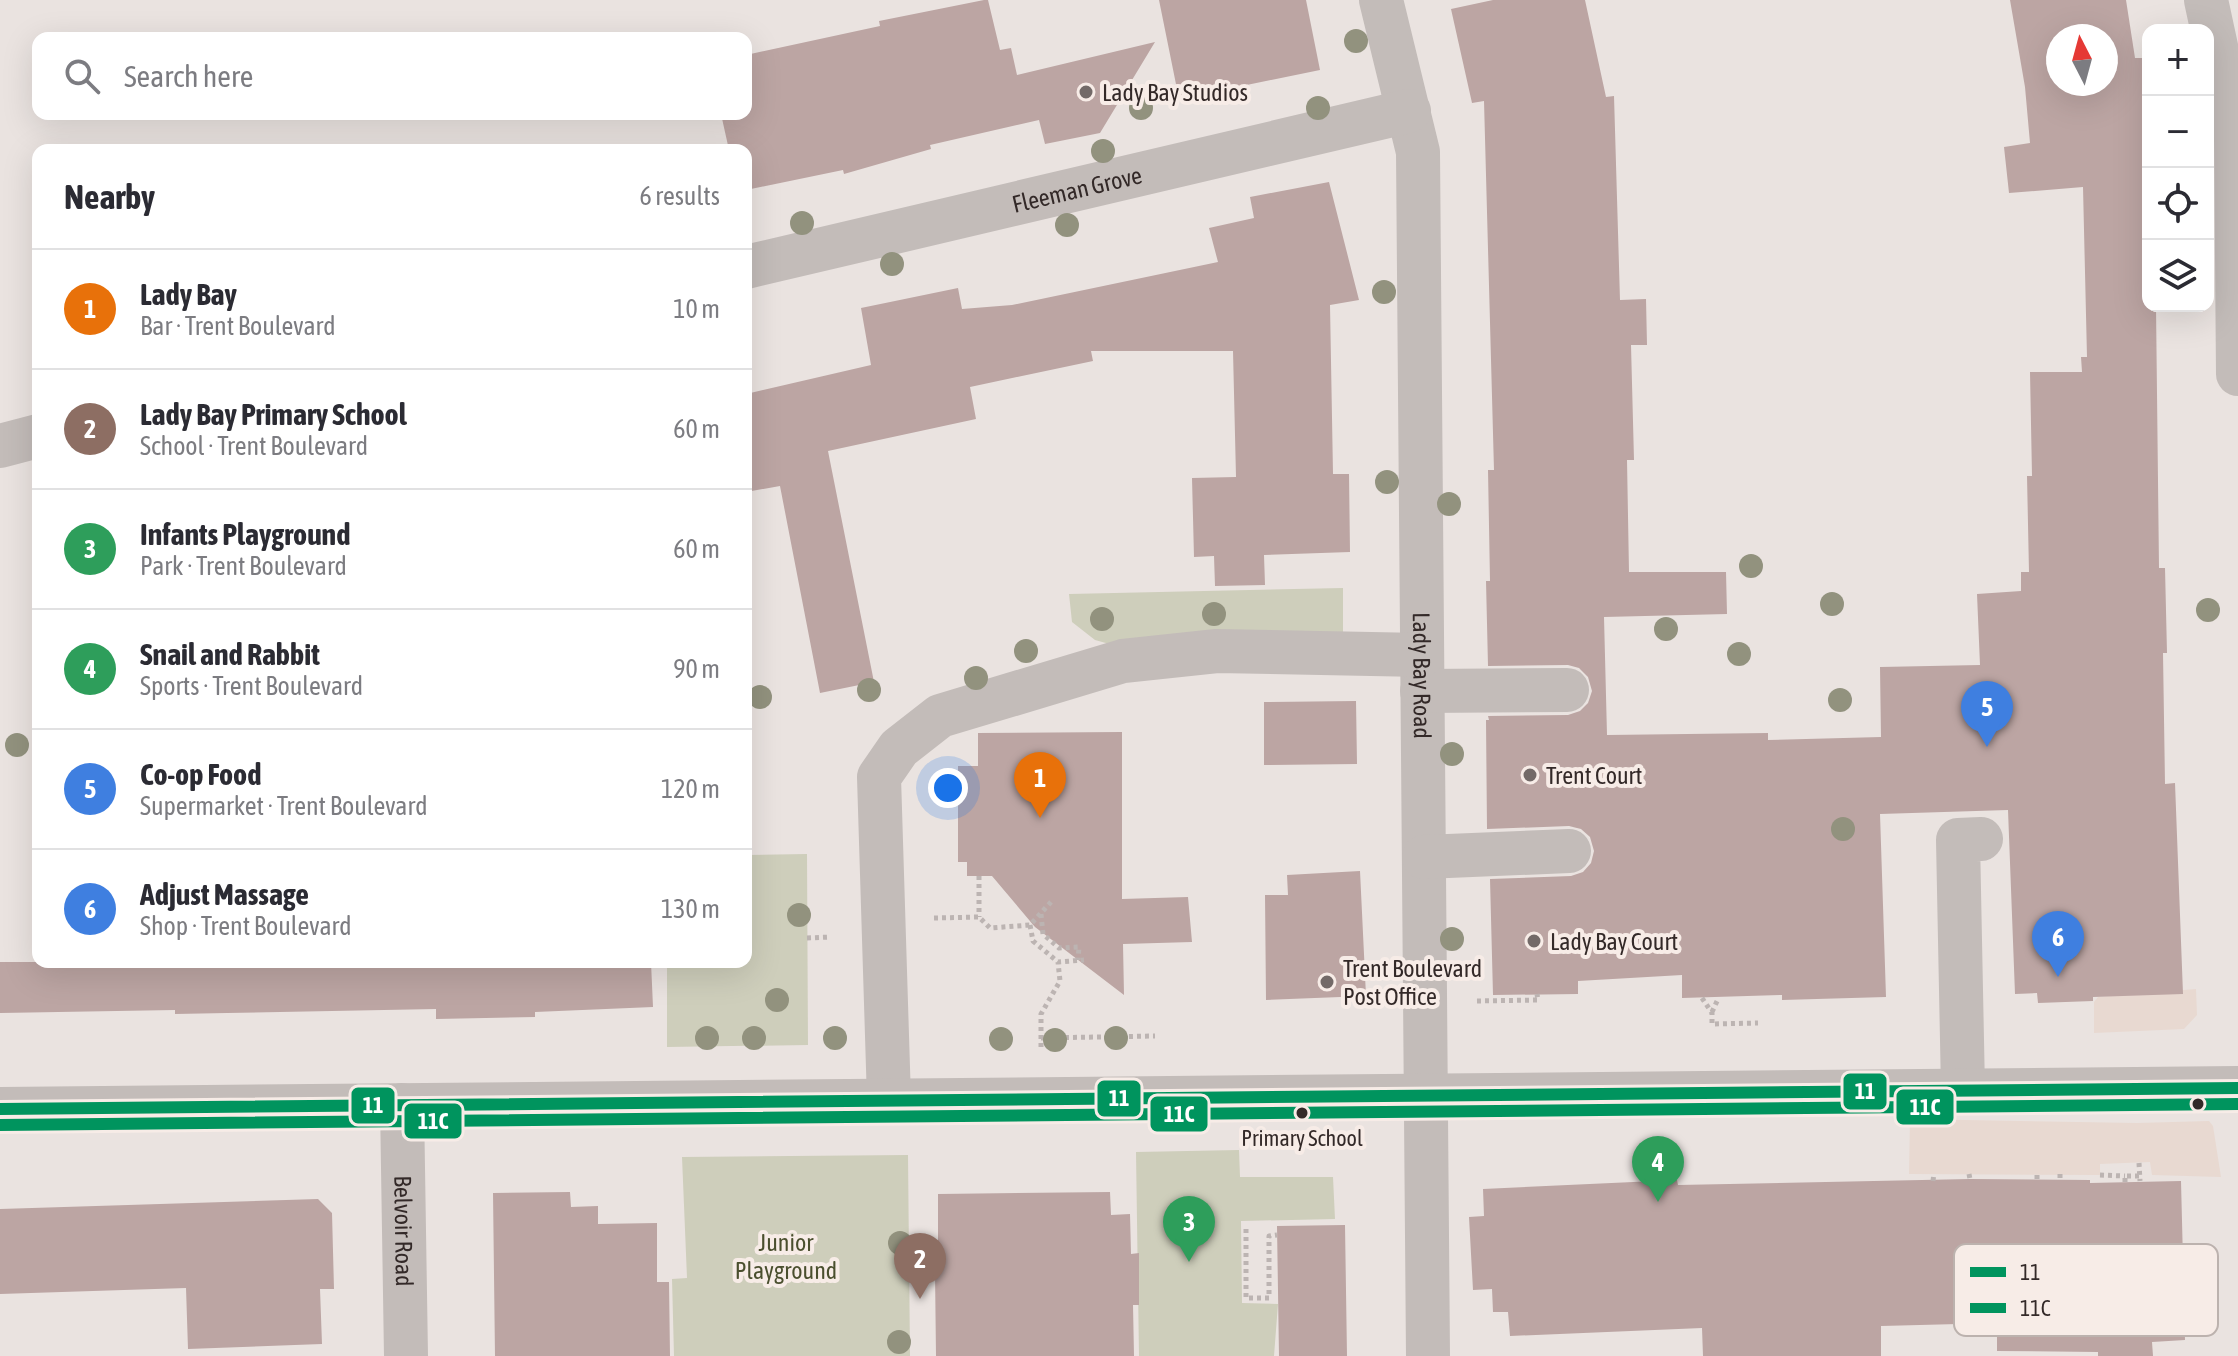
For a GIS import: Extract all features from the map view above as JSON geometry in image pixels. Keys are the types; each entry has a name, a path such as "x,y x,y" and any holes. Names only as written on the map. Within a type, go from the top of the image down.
{"street":[{"name":"Lady Bay Road","path":"1381,0 1418,152 1428,1356"},
{"path":"2206,0 2236,139 2238,374"},
{"name":"Fleeman Grove","path":"752,266 1409,111"},
{"path":"0,446 32,438"},
{"path":"889,1100 879,777 899,748 940,716 1123,661 1217,651 1567,690"},
{"path":"1963,1090 1958,840 1981,839"},
{"path":"1424,857 1569,851"},
{"path":"0,1109 2238,1088"},
{"name":"Belvoir Road","path":"402,1105 406,1356"}],"path":[{"path":"979,876 979,917 990,928 1030,925 1051,902"},
{"path":"1041,913 1043,934 1059,948 1079,947 1081,960 1058,962"},
{"path":"883,919 979,917"},
{"path":"1030,925 1033,941 1058,962 1060,981 1041,1014 1041,1038 1155,1036"},
{"path":"1489,1001 1538,1000 1537,994"},
{"path":"1702,998 1712,1013"},
{"path":"1718,999 1712,1013 1712,1028 1758,1023"},
{"path":"2100,1175 2140,1178 2139,1163"},
{"path":"1933,1181 1934,1173"},
{"path":"1246,1229 1246,1298 1269,1298 1269,1236 1277,1235"}],"green space":[{"path":"1343,588 1343,639 1113,645 1095,640 1072,622 1069,594"},
{"path":"807,854 808,1045 667,1047 667,968 752,968 752,855"},
{"path":"1239,1150 1240,1177 1333,1177 1335,1219 1241,1221 1242,1303 1278,1304 1274,1356 1139,1356 1136,1152"},
{"name":"Junior Playground","path":"908,1155 910,1356 674,1356 672,1279 687,1278 682,1157"}],"shaded area":[{"path":"2196,989 2197,1015 2184,1029 2094,1033 2094,1002 2098,997"},
{"path":"1910,1119 2137,1123 2209,1121 2213,1126 2221,1177 2152,1175 2150,1162 2100,1164 2100,1175 1909,1174"}],"building":[{"path":"988,0 1000,50 1011,48 1017,75 1155,42 1100,133 1045,144 1039,120 930,145 931,149 844,174 843,170 752,189 752,144 728,144 722,120 752,120 752,54 880,26 879,21"},
{"path":"1159,0 1306,0 1320,70 1179,99"},
{"path":"1493,0 1585,0 1606,97 1614,96 1620,300 1646,299 1647,345 1631,345 1634,460 1627,460 1629,572 1726,572 1727,614 1604,617 1607,735 1768,733 1768,740 1881,737 1880,667 1980,665 1977,594 2021,591 2021,572 2029,572 2027,476 2032,476 2030,372 2082,372 2081,357 2087,357 2083,187 2009,193 2004,147 2030,143 2025,87 2010,0 2126,0 2135,58 2142,58 2142,312 2156,312 2159,568 2165,568 2167,653 2163,653 2165,784 2175,783 2183,994 2093,997 2093,1001 2038,1003 2037,993 2015,994 2008,810 1880,814 1886,997 1782,1000 1782,995 1682,998 1682,975 1578,981 1578,994 1493,995 1490,879 1571,876 1583,872 1591,863 1594,851 1590,837 1581,829 1569,826 1487,829 1486,720 1489,720 1488,716 1568,715 1580,711 1588,703 1592,691 1588,677 1579,668 1568,665 1488,666 1488,470 1494,470 1484,101 1472,103 1451,9"},
{"path":"1329,182 1359,300 1330,305 1333,474 1349,474 1350,552 1264,555 1265,585 1215,586 1214,556 1194,557 1192,478 1236,477 1233,351 1091,351 1093,361 970,387 976,419 828,451 874,682 820,693 780,486 752,491 752,393 871,365 861,308 958,288 962,309 1012,305 1218,262 1209,228 1254,218 1250,197"},
{"path":"1356,701 1357,764 1264,765 1264,702"},
{"path":"1122,732 1122,899 1188,897 1192,942 1123,944 1124,995 1035,927 992,876 967,876 967,862 958,862 958,766 978,766 978,733"},
{"path":"1360,871 1366,996 1266,1000 1265,895 1288,895 1287,875"},
{"path":"0,962 32,962 32,968 651,968 653,1007 535,1012 535,1017 436,1019 436,1009 175,1014 175,1010 0,1013"},
{"path":"1970,1179 2090,1180 2090,1183 2181,1181 2183,1244 1954,1244 1954,1324 1881,1326 1881,1356 1703,1356 1702,1328 1510,1336 1508,1312 1493,1312 1492,1289 1473,1290 1469,1217 1484,1216 1483,1189 1677,1180 1678,1185"},
{"path":"570,1192 571,1207 598,1206 598,1224 657,1223 657,1282 669,1282 670,1356 495,1356 493,1193"},
{"path":"1110,1192 1111,1215 1130,1214 1131,1254 1139,1253 1139,1305 1133,1305 1134,1356 936,1356 938,1194"},
{"path":"318,1199 332,1213 334,1289 320,1289 322,1344 188,1349 186,1288 0,1294 0,1209"},
{"path":"1345,1225 1347,1356 1279,1356 1277,1226"},
{"path":"1997,1336 2185,1336 2185,1340 2152,1342 2153,1356 1997,1351"}],"transit line":[{"name":"11","path":"0,1109 2238,1088"},
{"name":"11C","path":"0,1125 2238,1104"}],"place":[{"name":"Lady Bay Studios","path":"1086,92"},
{"name":"Co-op Food","path":"1987,747"},
{"name":"Trent Court","path":"1530,775"},
{"name":"Lady Bay","path":"1040,818"},
{"name":"Lady Bay Court","path":"1534,941"},
{"name":"Adjust Massage","path":"2058,977"},
{"name":"Trent Boulevard Post Office","path":"1327,982"},
{"name":"Primary School","path":"1302,1113"},
{"name":"Snail and Rabbit","path":"1658,1202"},
{"name":"Infants Playground","path":"1189,1262"},
{"name":"Lady Bay Primary School","path":"920,1299"}]}
